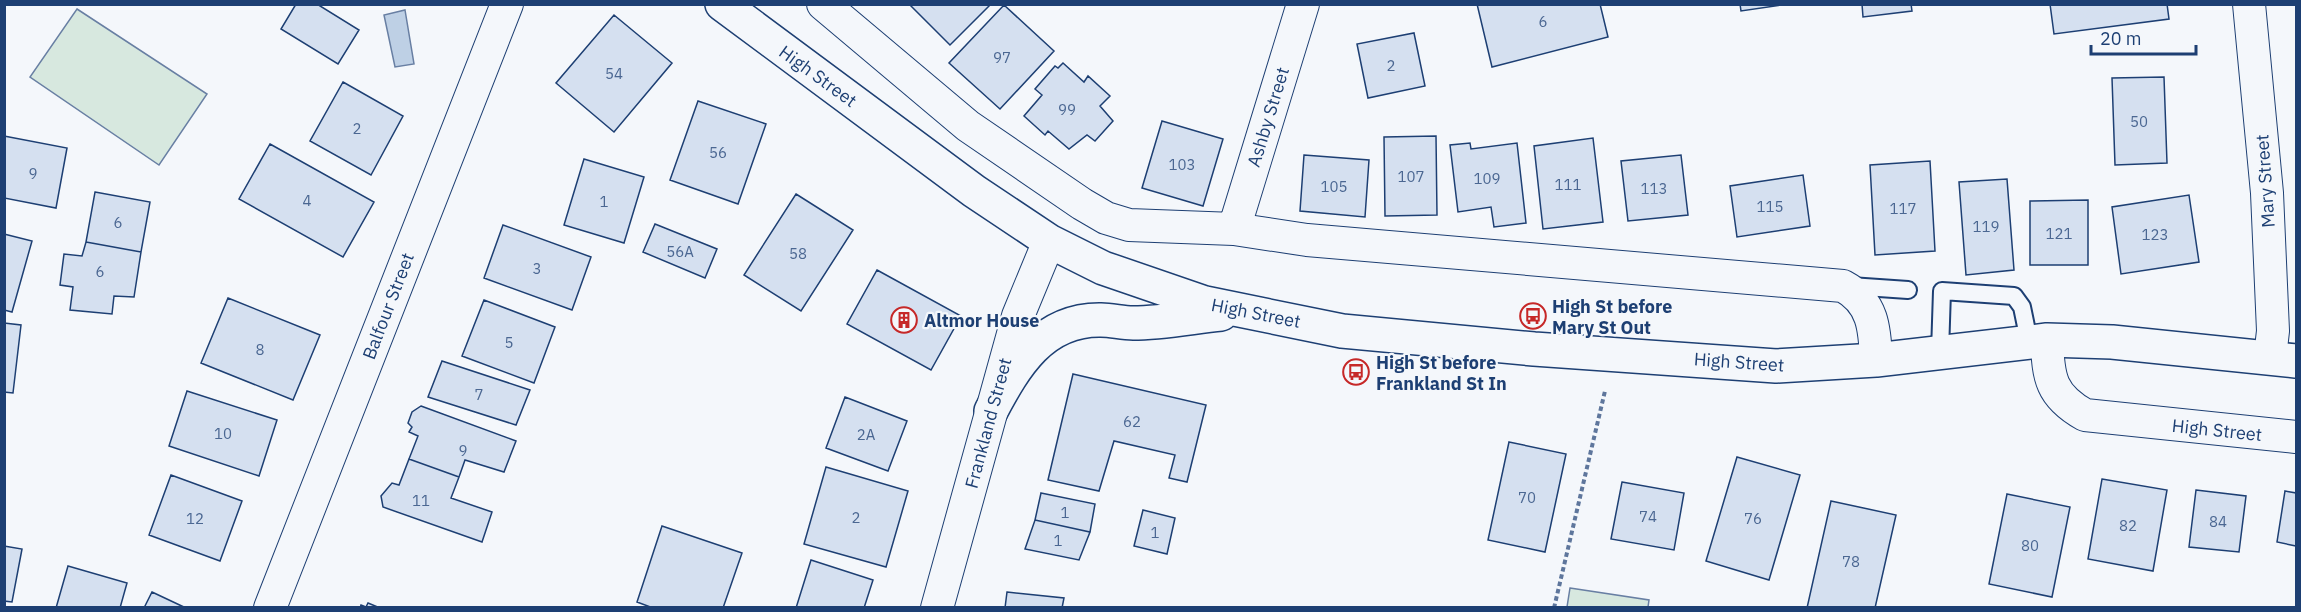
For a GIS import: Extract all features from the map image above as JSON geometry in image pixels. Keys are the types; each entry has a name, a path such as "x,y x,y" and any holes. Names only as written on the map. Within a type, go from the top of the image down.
{"main road":[{"name":"High Street","path":"722,4 956,177 1049,241 1103,268 1166,292 1205,303 1342,331 1534,349 1776,366 1876,360 2038,341 2112,342 2283,359"},
{"path":"991,411 1022,358 1046,335 1063,327 1100,320 1134,323 1246,311"}],"street":[{"name":"Balfour Street","path":"270,608 507,4"},
{"path":"823,4 968,126 1106,218 1129,225 1234,229 1307,240 1843,286 1857,293 1868,309 1876,334 1876,360"},
{"name":"Ashby Street","path":"1234,229 1303,4"},
{"name":"Mary Street","path":"2248,4 2267,193 2273,331 2283,359"},
{"name":"Frankland Street","path":"937,608 1017,316 1049,241"},
{"name":"High Street","path":"2038,341 2053,387 2068,406 2085,415 2296,438"}],"lane":[{"path":"1843,286 1908,290"},
{"path":"1940,352 1942,291 2014,296 2022,307 2038,341"}],"path":[{"path":"1554,608 1605,391"}],"shaded area":[{"path":"77,9 207,94 159,165 30,77"},
{"path":"1570,588 1649,600 1648,607 1567,607"}],"water":[{"path":"405,10 414,64 395,67 384,15"}],"building":[{"path":"296,4 317,4 359,30 338,64 281,29"},
{"path":"909,4 991,4 950,45"},
{"path":"1477,4 1600,4 1608,37 1492,67"},
{"path":"1740,4 1788,4 1741,11"},
{"path":"1862,4 1911,4 1912,11 1863,17"},
{"path":"2050,4 2167,4 2169,19 2054,34"},
{"path":"1004,5 1054,51 1000,109 949,63"},
{"path":"614,15 672,63 614,132 556,83"},
{"path":"1414,33 1425,86 1368,98 1357,44"},
{"path":"1063,63 1084,82 1088,76 1110,96 1100,106 1113,121 1095,141 1087,135 1069,149 1048,131 1045,135 1024,116 1042,95 1035,89 1055,66 1058,68"},
{"path":"2164,77 2167,163 2115,165 2112,78"},
{"path":"343,82 403,116 371,175 310,141"},
{"path":"698,101 766,124 738,204 670,180"},
{"path":"1162,121 1223,139 1203,206 1142,188"},
{"path":"4,136 67,148 56,208 4,198"},
{"path":"1436,136 1437,215 1385,216 1384,137"},
{"path":"1593,138 1603,222 1543,229 1534,146"},
{"path":"1470,143 1471,149 1517,143 1526,223 1494,227 1491,207 1458,212 1450,145"},
{"path":"270,144 374,202 343,257 239,199"},
{"path":"1304,155 1369,160 1365,217 1300,211"},
{"path":"1681,155 1688,215 1628,221 1621,161"},
{"path":"584,159 644,177 624,243 564,225"},
{"path":"1930,161 1935,251 1875,255 1870,165"},
{"path":"1803,175 1810,226 1737,237 1730,186"},
{"path":"2007,179 2014,270 1966,275 1959,182"},
{"path":"95,192 150,202 141,252 86,242"},
{"path":"796,194 853,230 801,311 744,275"},
{"path":"2189,195 2199,262 2121,274 2112,207"},
{"path":"2088,200 2088,265 2030,265 2030,201"},
{"path":"655,224 717,249 705,278 643,252"},
{"path":"503,225 591,257 572,310 484,278"},
{"path":"4,234 32,241 12,312 4,310"},
{"path":"86,242 141,252 134,297 114,296 112,314 70,310 73,287 60,285 64,254 82,256"},
{"name":"Altmor House","path":"877,270 961,316 931,370 847,324"},
{"path":"228,298 320,335 293,400 201,363"},
{"path":"484,300 555,327 534,383 462,356"},
{"path":"4,323 21,325 13,393 4,392"},
{"path":"442,361 530,390 516,425 428,397"},
{"path":"1073,374 1206,405 1187,482 1169,478 1175,455 1114,441 1099,491 1048,480"},
{"path":"187,391 277,420 259,476 169,446"},
{"path":"845,397 907,421 888,471 826,448"},
{"path":"421,406 516,441 504,472 465,460 459,477 409,459 418,436 409,432 412,427 408,423 412,412"},
{"path":"1509,442 1566,454 1545,552 1488,540"},
{"path":"1737,457 1800,475 1769,580 1706,561"},
{"path":"409,459 459,477 451,498 492,512 482,542 383,507 381,496 392,483 399,485"},
{"path":"826,467 908,491 886,567 804,544"},
{"path":"171,475 242,501 220,561 149,535"},
{"path":"2102,479 2167,490 2153,571 2088,559"},
{"path":"1622,482 1684,493 1674,550 1611,539"},
{"path":"2196,490 2246,496 2239,552 2189,547"},
{"path":"2285,491 2296,493 2296,546 2277,542"},
{"path":"1041,493 1095,504 1090,532 1035,520"},
{"path":"2007,494 2070,507 2052,597 1989,584"},
{"path":"1831,501 1896,515 1875,608 1807,608"},
{"path":"1143,510 1175,518 1167,554 1134,546"},
{"path":"1035,520 1090,532 1079,560 1025,549"},
{"path":"662,526 742,553 723,608 653,608 637,602"},
{"path":"4,546 22,549 12,602 4,601"},
{"path":"811,560 873,580 864,608 796,608"},
{"path":"68,566 127,583 120,608 56,608"},
{"path":"152,592 186,608 144,608"},
{"path":"1007,592 1064,598 1062,608 1005,608"},
{"path":"368,603 380,608 360,608 361,605 366,607"}],"place":[{"name":"High St before Mary St Out","path":"1533,316"},
{"name":"Altmor House","path":"904,320"},
{"name":"High St before Frankland St In","path":"1356,372"}]}
